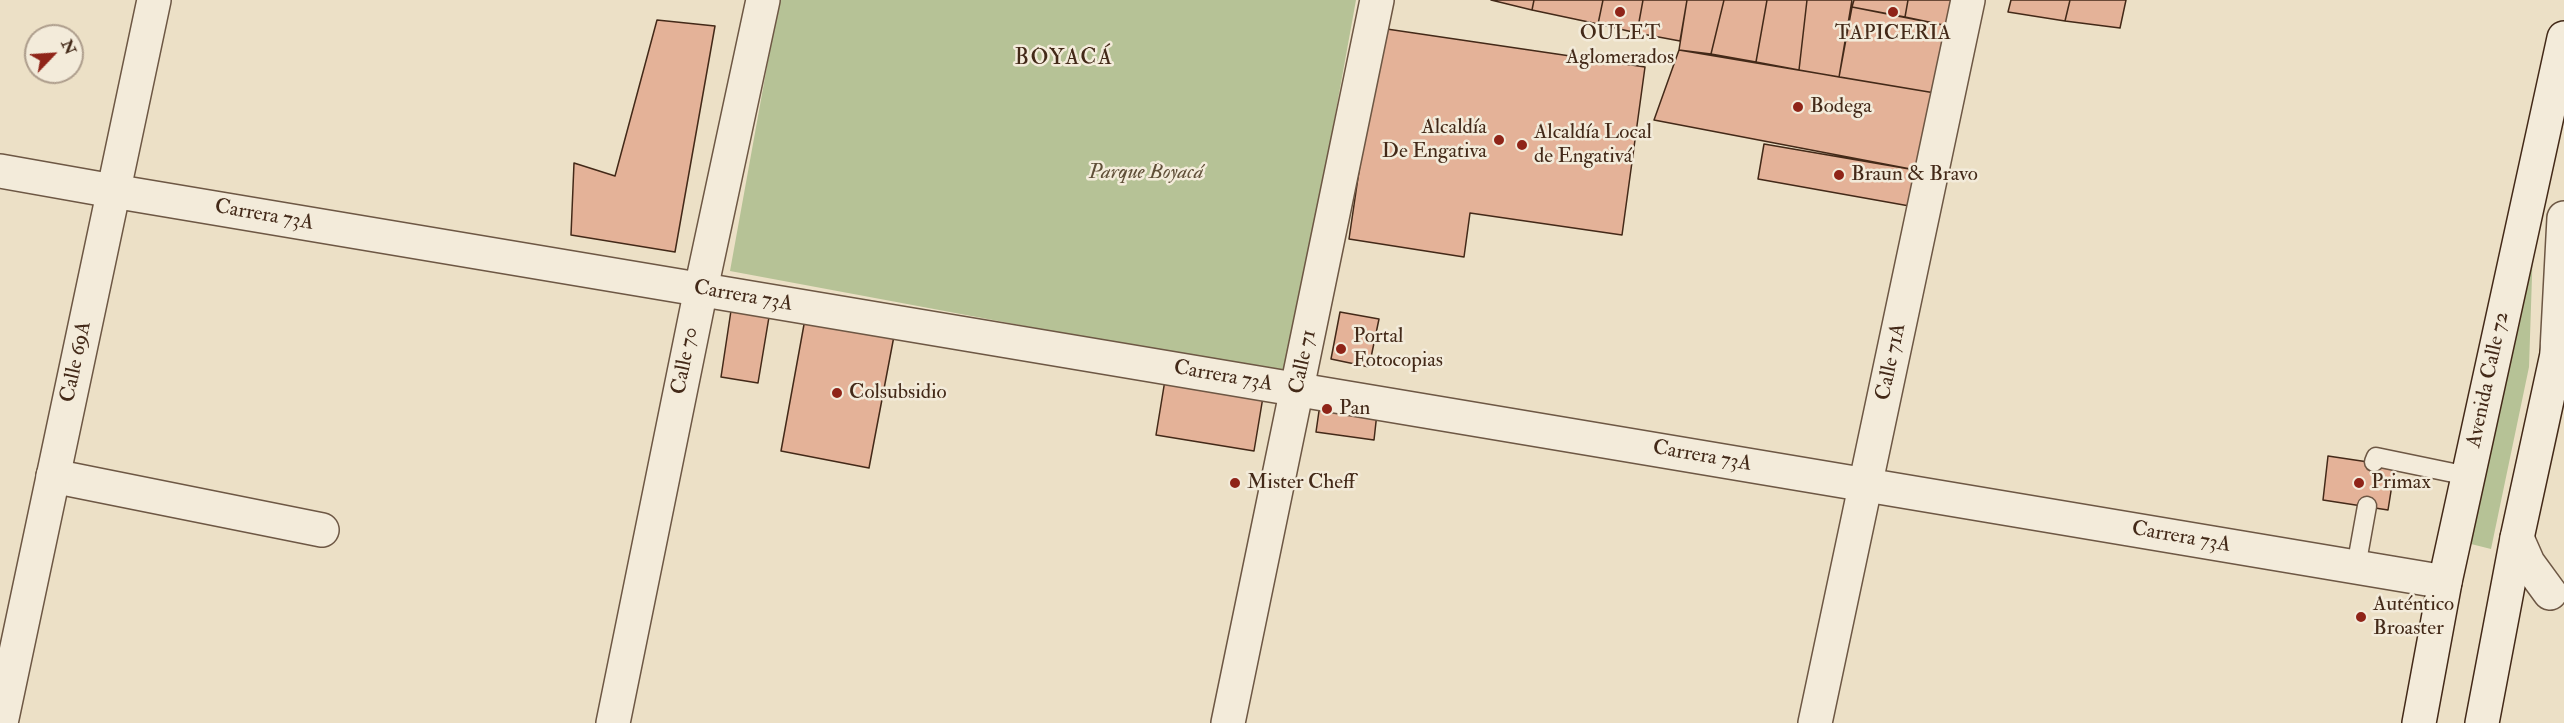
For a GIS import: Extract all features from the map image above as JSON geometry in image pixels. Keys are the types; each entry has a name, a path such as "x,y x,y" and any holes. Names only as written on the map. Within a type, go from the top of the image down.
{"street":[{"name":"Calle 69A","path":"1,723 154,0"},
{"name":"Calle 70","path":"613,723 763,0"},
{"name":"Calle 71","path":"1228,723 1377,0"},
{"name":"Calle 71A","path":"1815,723 1968,0"},
{"name":"Avenida Calle 72","path":"2419,723 2445,582 2564,38"},
{"name":"Carrera 73A","path":"0,171 2445,582"},
{"path":"2557,356 2564,218"},
{"path":"2482,723 2517,538 2564,322"},
{"path":"53,476 321,530"},
{"path":"2504,607 2557,595 2528,563 2517,538"}],"lane":[{"path":"2374,462 2376,457 2468,476"},
{"path":"2356,567 2367,506"}],"green space":[{"name":"Parque Boyacá","path":"779,0 1356,0 1288,375 730,271"},
{"path":"2533,246 2529,367 2491,549 2471,544"}],"building":[{"path":"1491,0 1534,0 1532,10"},
{"path":"1534,0 1603,0 1598,24 1532,10"},
{"name":"OULET Aglomerados","path":"1603,0 1643,0 1637,33 1598,24"},
{"path":"1643,0 1687,0 1680,41 1637,33"},
{"path":"1687,0 1724,0 1711,54 1679,50"},
{"path":"1724,0 1767,0 1756,62 1711,54"},
{"path":"1767,0 1807,0 1799,70 1756,62"},
{"name":"Bodega","path":"1807,0 1852,0 1839,77 1799,70"},
{"name":"TAPICERIA","path":"1854,0 1908,0 1905,17 1852,7"},
{"path":"1908,0 1959,0 1953,27 1905,17"},
{"path":"2011,0 2070,0 2065,21 2008,12"},
{"path":"2070,0 2126,0 2120,28 2065,21"},
{"path":"1852,7 1953,27 1941,94 1839,77"},
{"path":"657,20 715,26 675,252 571,235 574,163 615,176"},
{"name":"Alcaldía De Engativa","path":"1380,28 1645,67 1622,235 1470,213 1464,257 1349,239"},
{"name":"Bodega","path":"1679,50 1941,94 1921,171 1654,120"},
{"name":"Braun & Bravo","path":"1764,144 1921,171 1915,207 1758,179"},
{"path":"732,304 770,311 758,383 721,377"},
{"path":"1340,312 1379,319 1369,367 1331,359"},
{"name":"Colsubsidio","path":"805,319 894,336 869,468 781,451"},
{"path":"1165,380 1263,397 1254,451 1156,435"},
{"path":"1321,397 1378,404 1374,440 1316,432"},
{"name":"Primax","path":"2328,456 2395,466 2388,510 2323,500"}],"place":[{"name":"OULET Aglomerados","path":"1620,12"},
{"name":"TAPICERIA","path":"1893,12"},
{"name":"Bodega","path":"1798,107"},
{"name":"Alcaldía De Engativa","path":"1499,140"},
{"name":"Alcaldía Local de Engativá","path":"1522,145"},
{"name":"Braun & Bravo","path":"1839,175"},
{"name":"Portal Fotocopias","path":"1341,349"},
{"name":"Colsubsidio","path":"837,393"},
{"name":"Pan","path":"1327,409"},
{"name":"Mister Cheff","path":"1235,483"},
{"name":"Primax","path":"2359,483"},
{"name":"Auténtico Broaster","path":"2361,617"}],"district":[{"name":"BOYACÁ","path":"1064,59"}]}
